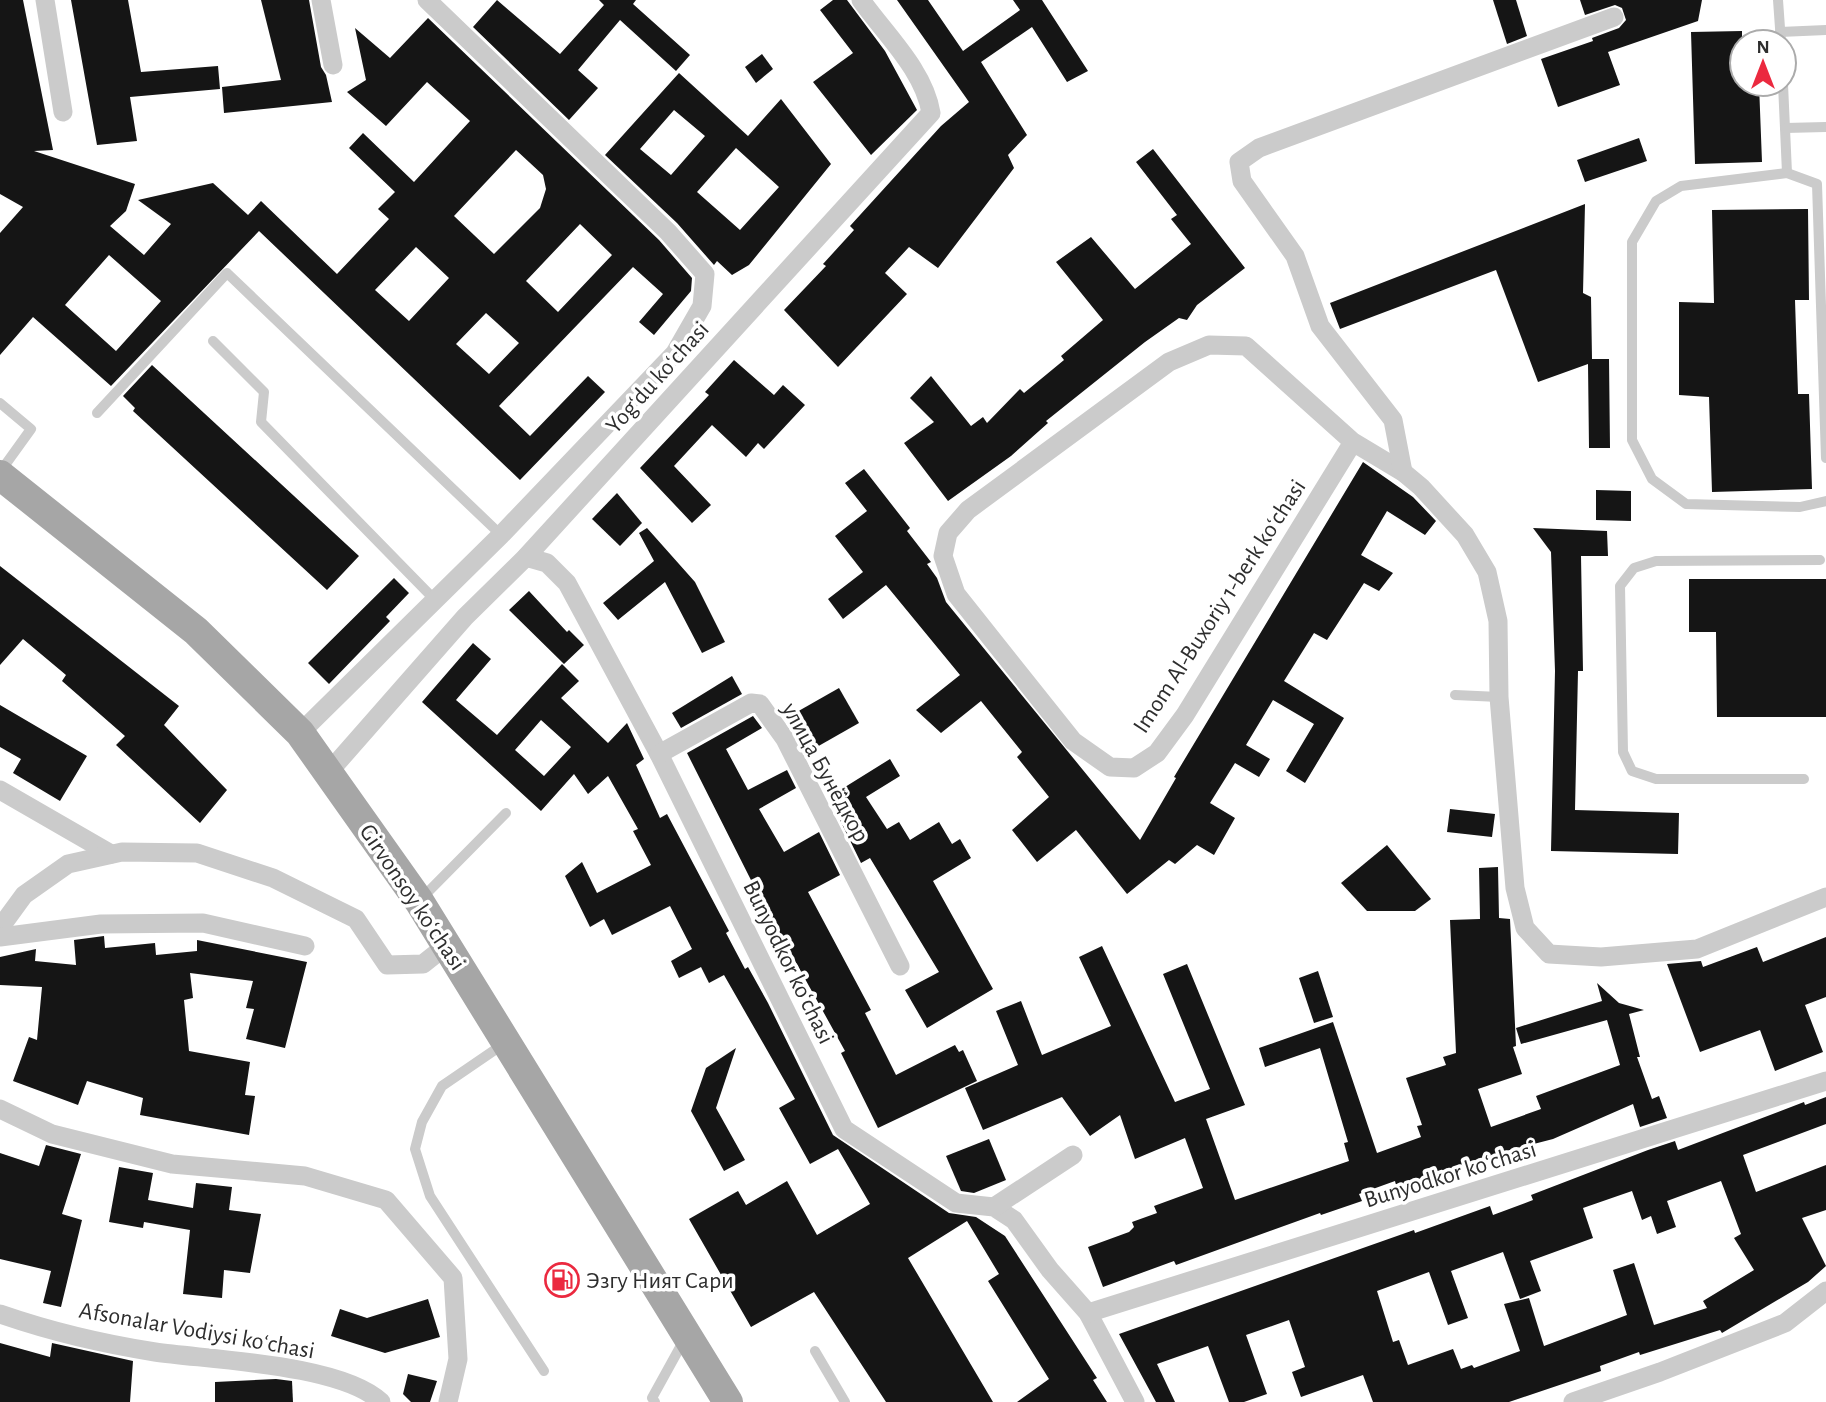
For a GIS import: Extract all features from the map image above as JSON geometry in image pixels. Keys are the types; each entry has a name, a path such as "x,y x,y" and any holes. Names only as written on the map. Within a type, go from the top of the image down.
{"main road":[{"name":"Girvonsoy koʻchasi","path":"0,474 196,631 300,733 419,901 727,1402"}],"street":[{"path":"45,0 63,112"},
{"path":"321,0 333,65"},
{"name":"Yogʻdu koʻchasi","path":"300,733 501,535 676,353 702,306 705,274 668,232 427,0"},
{"name":"Yogʻdu koʻchasi","path":"328,773 465,617 526,557 931,113 928,97 909,64 860,0"},
{"path":"1403,472 1393,420 1320,326 1295,256 1242,181 1240,162 1259,148 1614,17"},
{"name":"Imom Al-Buxoriy 1-berk koʻchasi","path":"1353,442 1185,715 1157,753 1134,768 1110,766 1073,741 956,594 943,556 948,533 968,510 1169,362 1209,345 1246,346 1353,442 1403,472 1465,536 1487,572 1498,621 1499,697 1515,888 1525,928 1549,954 1601,957 1697,949 1826,897"},
{"name":"Bunyodkor koʻchasi","path":"526,557 547,563 567,583 659,754 845,1129 956,1203 994,1207"},
{"name":"улица Бунёдкор","path":"659,754 751,703 760,704 785,739 900,967"},
{"path":"0,790 111,854"},
{"path":"0,928 24,895 68,864 111,854 197,853 274,878 356,919 387,965 423,964 447,945"},
{"path":"0,937 101,924 203,923 305,946"},
{"name":"Bunyodkor koʻchasi","path":"1088,1313 1826,1081"},
{"path":"0,1109 52,1134 172,1164 305,1176 386,1200 453,1278 458,1359 447,1402"},
{"path":"1073,1155 994,1207 1014,1220 1050,1270 1088,1313 1135,1402"},
{"path":"1573,1402 1660,1372 1785,1323 1826,1291"},
{"name":"Afsonalar Vodiysi koʻchasi","path":"0,1314 153,1352 282,1367 368,1390 381,1402"}],"lane":[{"path":"1778,0 1780,28"},
{"path":"1798,34 1826,30"},
{"path":"1784,98 1787,173"},
{"path":"1785,128 1826,127"},
{"path":"1826,458 1817,184 1787,173 1681,186 1656,201 1632,242 1632,440 1652,479 1686,504 1800,507 1826,501"},
{"path":"97,413 227,273 501,535"},
{"path":"213,341 264,392 261,422 435,600"},
{"path":"0,403 31,429 0,474"},
{"path":"1804,779 1656,779 1632,771 1623,752 1620,586 1634,568 1656,561 1820,560"},
{"path":"1455,695 1499,697"},
{"path":"419,901 506,813"},
{"path":"506,1042 442,1086 422,1122 415,1149 430,1196 544,1371"},
{"path":"655,1402 652,1398 686,1337"},
{"path":"815,1352 845,1402"}],"building":[{"path":"0,0 23,0 53,150 34,151 135,184 126,211 110,226 144,255 171,224 138,200 213,183 248,215 261,201 337,274 389,219 378,209 395,192 349,148 363,133 414,182 470,121 427,82 386,126 347,92 366,80 355,28 390,58 428,18 659,240 692,278 691,291 654,335 639,322 663,294 633,267 499,406 530,436 588,376 605,392 520,480 259,231 111,386 33,317 0,355 0,233 23,207 0,194","holes":["516,150 543,175 546,189 540,208 494,254 454,216","580,224 612,255 558,312 526,281","416,247 449,278 409,321 375,290","109,255 161,301 116,351 65,305","486,313 519,343 489,374 456,344"]},
{"path":"71,0 128,0 141,72 218,66 220,89 130,97 137,141 97,145"},
{"path":"261,0 309,0 321,67 326,75 332,102 224,113 222,87 281,80"},
{"path":"497,0 560,54 604,5 599,0 636,0 633,4 690,55 676,71 620,20 578,70 598,88 569,120 473,27"},
{"path":"833,0 847,0 885,51 917,110 871,155 813,82 853,53 820,10"},
{"path":"897,0 928,0 963,51 1020,10 1013,0 1042,0 1088,71 1067,82 1032,27 981,62 1027,135 1008,155 1014,168 938,268 909,247 885,273 907,294 838,367 784,310 826,266 823,264 854,230 850,226 941,126 969,102"},
{"path":"1493,0 1516,0 1527,36 1507,44"},
{"path":"1580,0 1702,0 1698,21 1608,52 1620,85 1558,107 1541,59 1593,41 1592,38 1619,28 1626,20 1622,8 1615,5 1585,15"},
{"path":"1728,31 1728,98 1760,98 1762,162 1695,164 1691,32"},
{"path":"762,54 773,69 756,83 745,67"},
{"path":"679,73 748,136 781,99 831,164 749,265 732,275 717,261 714,265 677,223 605,155","holes":["674,110 705,136 671,175 640,149","736,148 779,187 740,230 697,192"]},
{"path":"1639,138 1647,161 1585,182 1577,160"},
{"path":"1153,149 1245,268 1197,305 1187,320 1179,318 1145,342 1046,421 1048,423 1011,456 948,501 904,443 934,422 910,398 931,376 971,426 983,417 987,423 1020,389 1024,393 1064,360 1061,356 1103,320 1056,262 1091,237 1135,289 1191,244 1171,219 1177,215 1136,162"},
{"path":"1585,204 1583,293 1591,297 1592,359 1609,359 1610,448 1589,448 1588,364 1538,382 1496,270 1340,329 1330,303"},
{"path":"1808,209 1809,300 1795,300 1798,394 1809,394 1812,489 1712,492 1709,397 1679,395 1679,302 1714,303 1712,210"},
{"path":"734,360 774,395 783,385 805,405 764,449 758,443 746,457 712,425 674,466 711,505 692,523 640,468 709,395 705,392"},
{"path":"152,365 359,556 327,590 133,411 135,408 123,396"},
{"path":"1363,462 1413,497 1436,521 1425,535 1387,511 1361,555 1393,573 1379,591 1364,583 1327,640 1314,633 1284,681 1344,718 1305,783 1286,771 1314,724 1273,700 1246,745 1270,759 1259,777 1235,763 1210,803 1235,818 1214,855 1197,845 1175,864 1169,860 1127,894 1076,830 1037,862 1012,830 1049,797 1017,757 1022,752 981,701 941,733 916,710 960,675 886,585 843,619 828,599 863,572 835,536 867,511 845,483 864,469 910,528 907,531 931,562 927,564 937,578 946,602 1140,840 1176,778 1174,777"},
{"path":"1596,490 1631,491 1631,521 1596,520"},
{"path":"617,493 642,523 620,546 592,519"},
{"path":"647,528 695,582 725,642 702,653 665,582 618,620 603,603 654,561 639,533"},
{"path":"1533,528 1607,531 1608,556 1581,556 1583,671 1578,671 1575,810 1679,813 1678,854 1551,851 1555,671 1551,552"},
{"path":"0,566 179,706 164,725 227,790 200,823 116,745 125,736 62,681 66,675 23,639 0,665"},
{"path":"394,578 409,593 386,617 390,621 329,684 308,663"},
{"path":"1689,579 1826,579 1826,717 1717,717 1716,632 1689,632"},
{"path":"529,591 567,632 569,630 584,645 564,664 509,610"},
{"path":"473,643 491,659 456,700 497,735 562,664 579,681 561,698 608,743 627,723 644,759 636,765 660,818 667,814 729,931 726,933 745,969 748,967 768,1003 833,1135 949,1213 976,1217 1005,1236 1097,1378 1093,1380 1107,1402 1017,1402 1049,1379 988,1281 999,1274 967,1221 908,1258 993,1402 886,1402 814,1292 751,1327 689,1219 738,1191 746,1205 787,1181 817,1235 870,1204 838,1149 810,1164 779,1108 795,1099 724,975 709,983 701,967 679,978 671,961 692,949 670,906 612,935 604,919 590,927 565,876 582,862 597,893 651,865 633,831 638,829 608,776 588,794 574,774 541,811 422,702","holes":["541,720 571,747 544,776 515,750"]},
{"path":"732,676 742,694 681,728 672,713"},
{"path":"839,688 859,723 808,752 788,717"},
{"path":"0,705 87,756 60,801 13,773 21,759 0,747"},
{"path":"753,716 762,728 726,749 748,790 787,770 796,788 759,809 784,852 819,832 840,875 808,892 871,1010 865,1013 896,1075 955,1045 959,1052 963,1050 977,1081 878,1128 841,1053 845,1051 758,894 687,753"},
{"path":"890,759 900,776 866,797 887,829 899,822 910,840 939,822 952,844 960,839 971,858 933,881 993,989 927,1028 905,990 939,972 870,858 861,863 840,820 851,814 837,792"},
{"path":"1450,809 1495,814 1492,837 1447,832"},
{"path":"1387,845 1431,899 1415,911 1367,911 1341,883"},
{"path":"1498,867 1499,918 1510,919 1516,1046 1513,1047 1522,1074 1478,1089 1491,1127 1541,1109 1536,1096 1620,1065 1607,1020 1521,1044 1516,1028 1602,1001 1597,983 1619,1003 1644,1010 1629,1014 1640,1057 1637,1057 1652,1099 1659,1096 1667,1118 1640,1127 1633,1104 1553,1139 1506,1151 1397,1189 1395,1181 1359,1194 1362,1201 1321,1215 1320,1213 1176,1265 1174,1261 1103,1287 1088,1247 1129,1232 1134,1227 1132,1222 1157,1213 1154,1206 1203,1188 1185,1138 1135,1159 1120,1115 1090,1136 1062,1097 983,1130 965,1088 1018,1065 996,1011 1021,1001 1042,1055 1111,1026 1079,957 1102,946 1175,1102 1210,1089 1163,974 1187,964 1245,1105 1206,1119 1235,1200 1349,1161 1344,1143 1348,1142 1320,1048 1265,1067 1259,1048 1333,1022 1377,1153 1421,1137 1417,1126 1422,1125 1406,1078 1446,1065 1443,1057 1456,1053 1450,920 1480,919 1479,868"},
{"path":"104,936 105,948 155,943 156,955 197,951 197,940 307,962 285,1048 246,1039 254,1009 246,1008 253,981 190,973 193,998 184,1000 189,1051 250,1062 245,1095 255,1096 249,1135 140,1115 143,1098 87,1081 78,1105 13,1081 29,1037 37,1040 42,987 0,985 0,957 36,949 35,961 76,965 74,940"},
{"path":"1826,937 1826,997 1805,1005 1823,1052 1775,1071 1760,1030 1700,1052 1667,964 1701,961 1703,967 1757,947 1763,962"},
{"path":"1318,971 1333,1017 1314,1023 1299,978"},
{"path":"736,1048 716,1108 745,1160 724,1171 691,1111 706,1068"},
{"path":"1826,1097 1826,1124 1743,1155 1756,1192 1826,1165 1826,1210 1802,1218 1826,1266 1808,1282 1722,1333 1720,1330 1640,1355 1639,1352 1600,1366 1601,1371 1509,1402 1373,1402 1363,1375 1301,1397 1292,1372 1305,1367 1289,1320 1246,1335 1267,1394 1244,1402 1229,1402 1208,1346 1157,1364 1175,1402 1156,1402 1119,1334 1414,1230 1415,1233 1490,1206 1493,1215 1533,1200 1531,1195 1648,1150 1675,1141 1678,1150 1804,1102 1805,1105","holes":["1721,1181 1741,1234 1734,1238 1754,1270 1703,1301 1707,1308 1654,1325 1634,1263 1613,1270 1627,1315 1544,1346 1529,1298 1504,1304 1520,1351 1474,1368 1472,1365 1461,1369 1453,1349 1408,1365 1399,1340 1393,1342 1377,1291 1429,1272 1448,1325 1468,1318 1451,1271 1503,1252 1520,1299 1541,1291 1530,1261 1593,1238 1583,1208 1632,1191 1642,1220 1651,1216 1657,1234 1676,1227 1667,1201"]},
{"path":"989,1139 1006,1180 974,1193 961,1191 946,1156"},
{"path":"46,1145 81,1154 62,1214 82,1220 61,1307 43,1303 51,1271 0,1259 0,1153 39,1166"},
{"path":"119,1167 153,1173 148,1200 193,1208 196,1183 232,1187 229,1210 261,1214 250,1273 224,1270 222,1298 183,1294 190,1230 144,1222 143,1228 109,1222"},
{"path":"428,1299 440,1337 385,1353 331,1336 340,1309 367,1318"},
{"path":"0,1343 50,1357 52,1343 133,1361 130,1402 0,1402"},
{"path":"408,1374 437,1381 430,1402 411,1402 403,1394"},
{"path":"276,1379 292,1381 293,1402 215,1402 215,1382"}],"place":[{"name":"Эзгу Ният Сари","path":"562,1280"}]}
